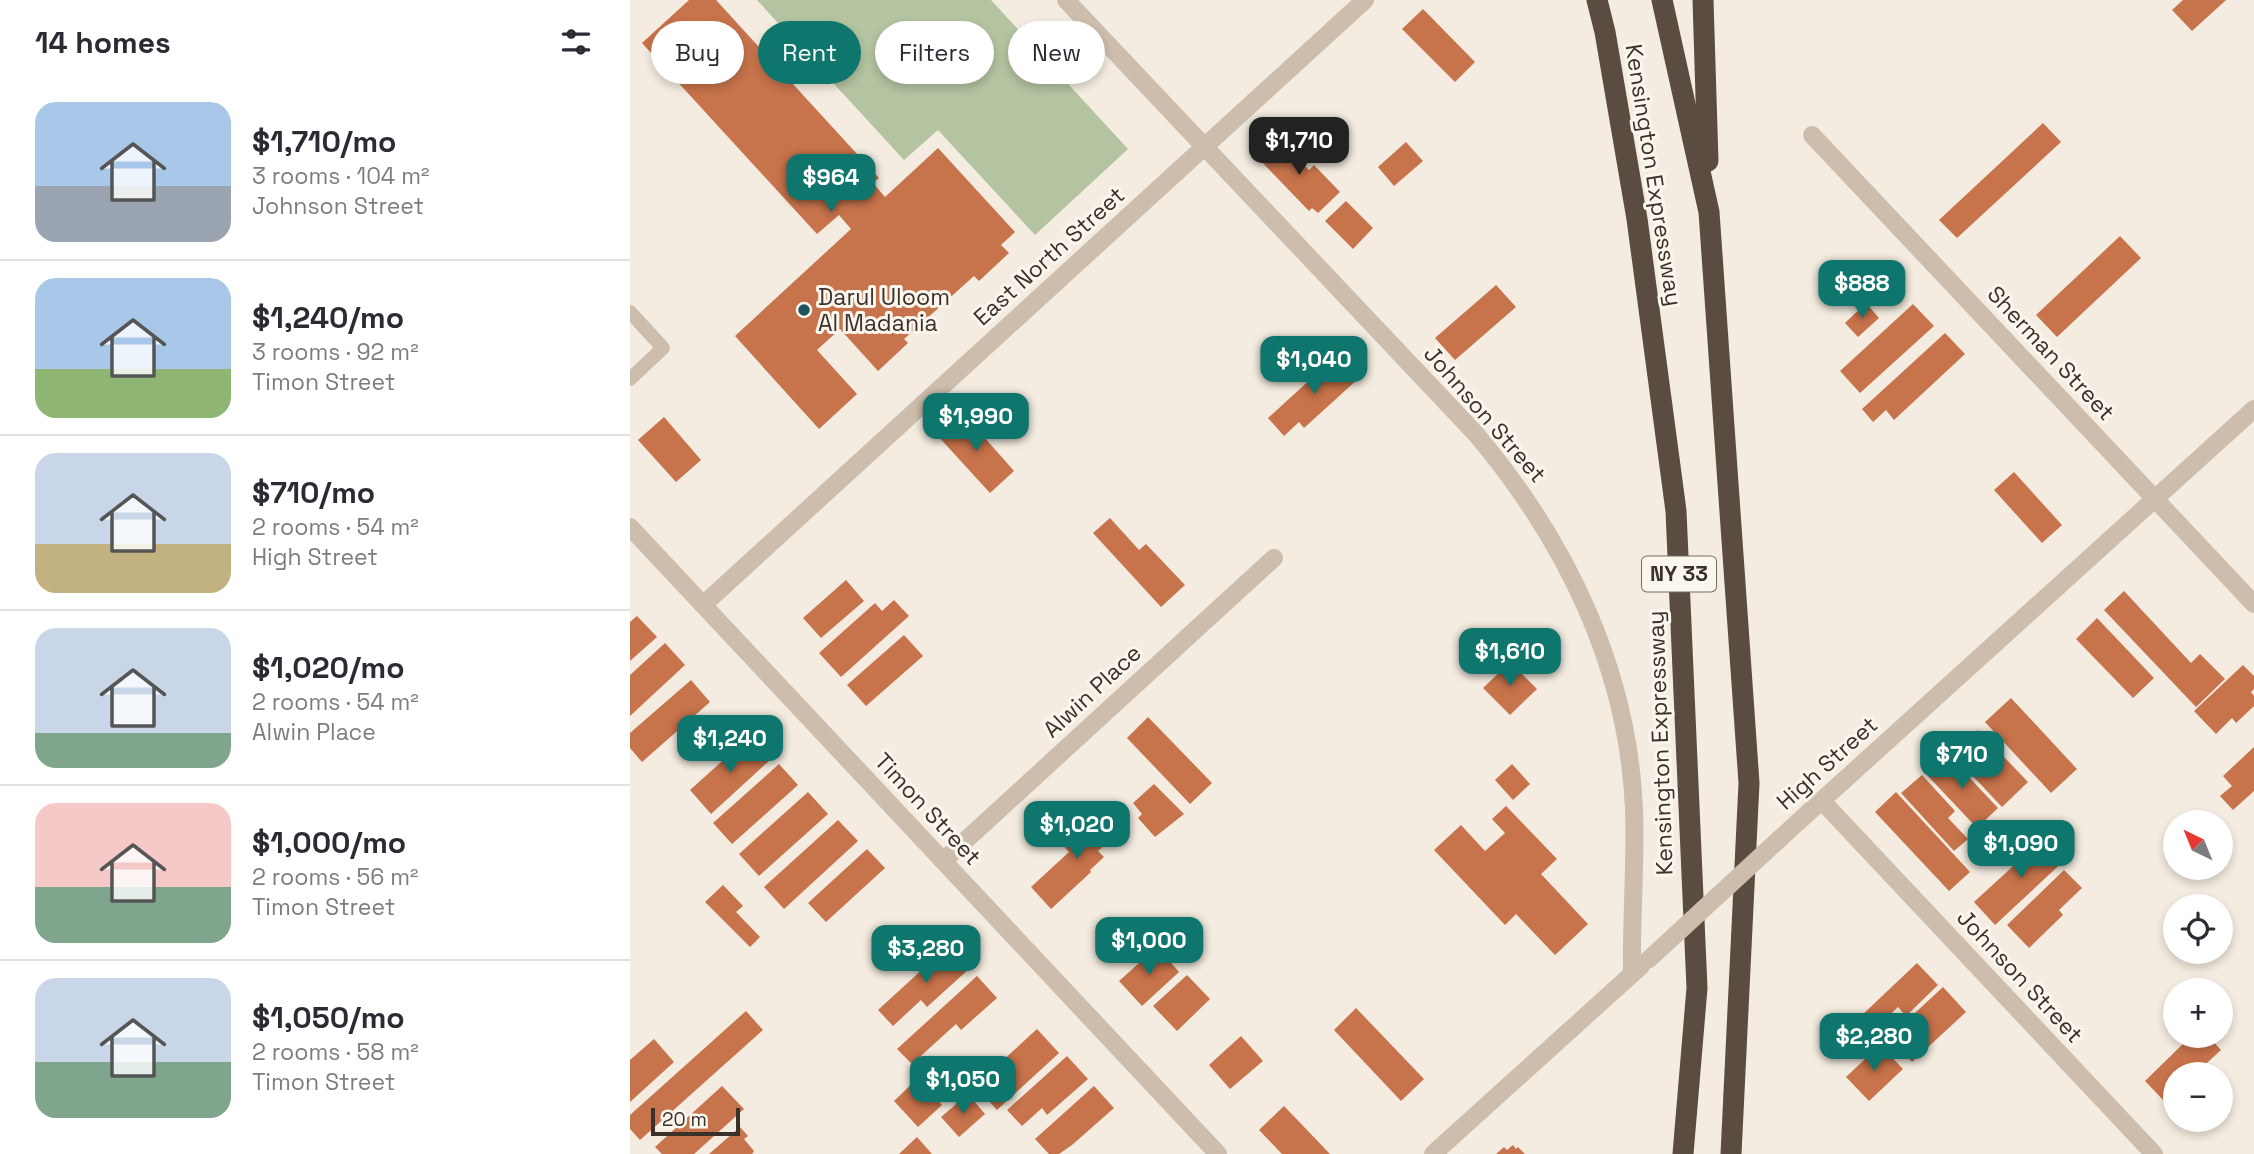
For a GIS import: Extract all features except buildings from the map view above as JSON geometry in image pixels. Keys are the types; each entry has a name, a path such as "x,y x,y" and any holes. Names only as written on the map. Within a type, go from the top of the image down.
{"highway":[{"name":"Kensington Expressway","path":"1597,0 1605,32 1637,219 1676,512 1697,988 1684,1154"},
{"name":"Kensington Expressway","path":"1662,0 1709,212 1749,783 1731,1154"},
{"path":"1703,0 1709,212"}],"street":[{"name":"Johnson Street","path":"1066,0 1476,435 1531,504 1572,574 1598,637 1618,703 1628,752 1634,807 1635,861 1631,919 1632,974"},
{"name":"East North Street","path":"704,605 1365,0"},
{"name":"Sherman Street","path":"1812,135 2254,604"},
{"name":"High Street","path":"1433,1154 2254,409"},
{"name":"Timon Street","path":"630,527 1218,1154"},
{"name":"Alwin Place","path":"943,861 1273,558"},
{"name":"Johnson Street","path":"1822,801 2154,1154"}],"lane":[{"path":"630,312 663,348 630,379"}],"green space":[{"path":"757,0 991,0 1010,21 1008,21 1008,84 1068,84 1128,149 1035,235 938,130 904,160 834,84 861,84 861,21 776,21"}],"place":[{"name":"Darul Uloom Al Madania","path":"804,310"}]}
